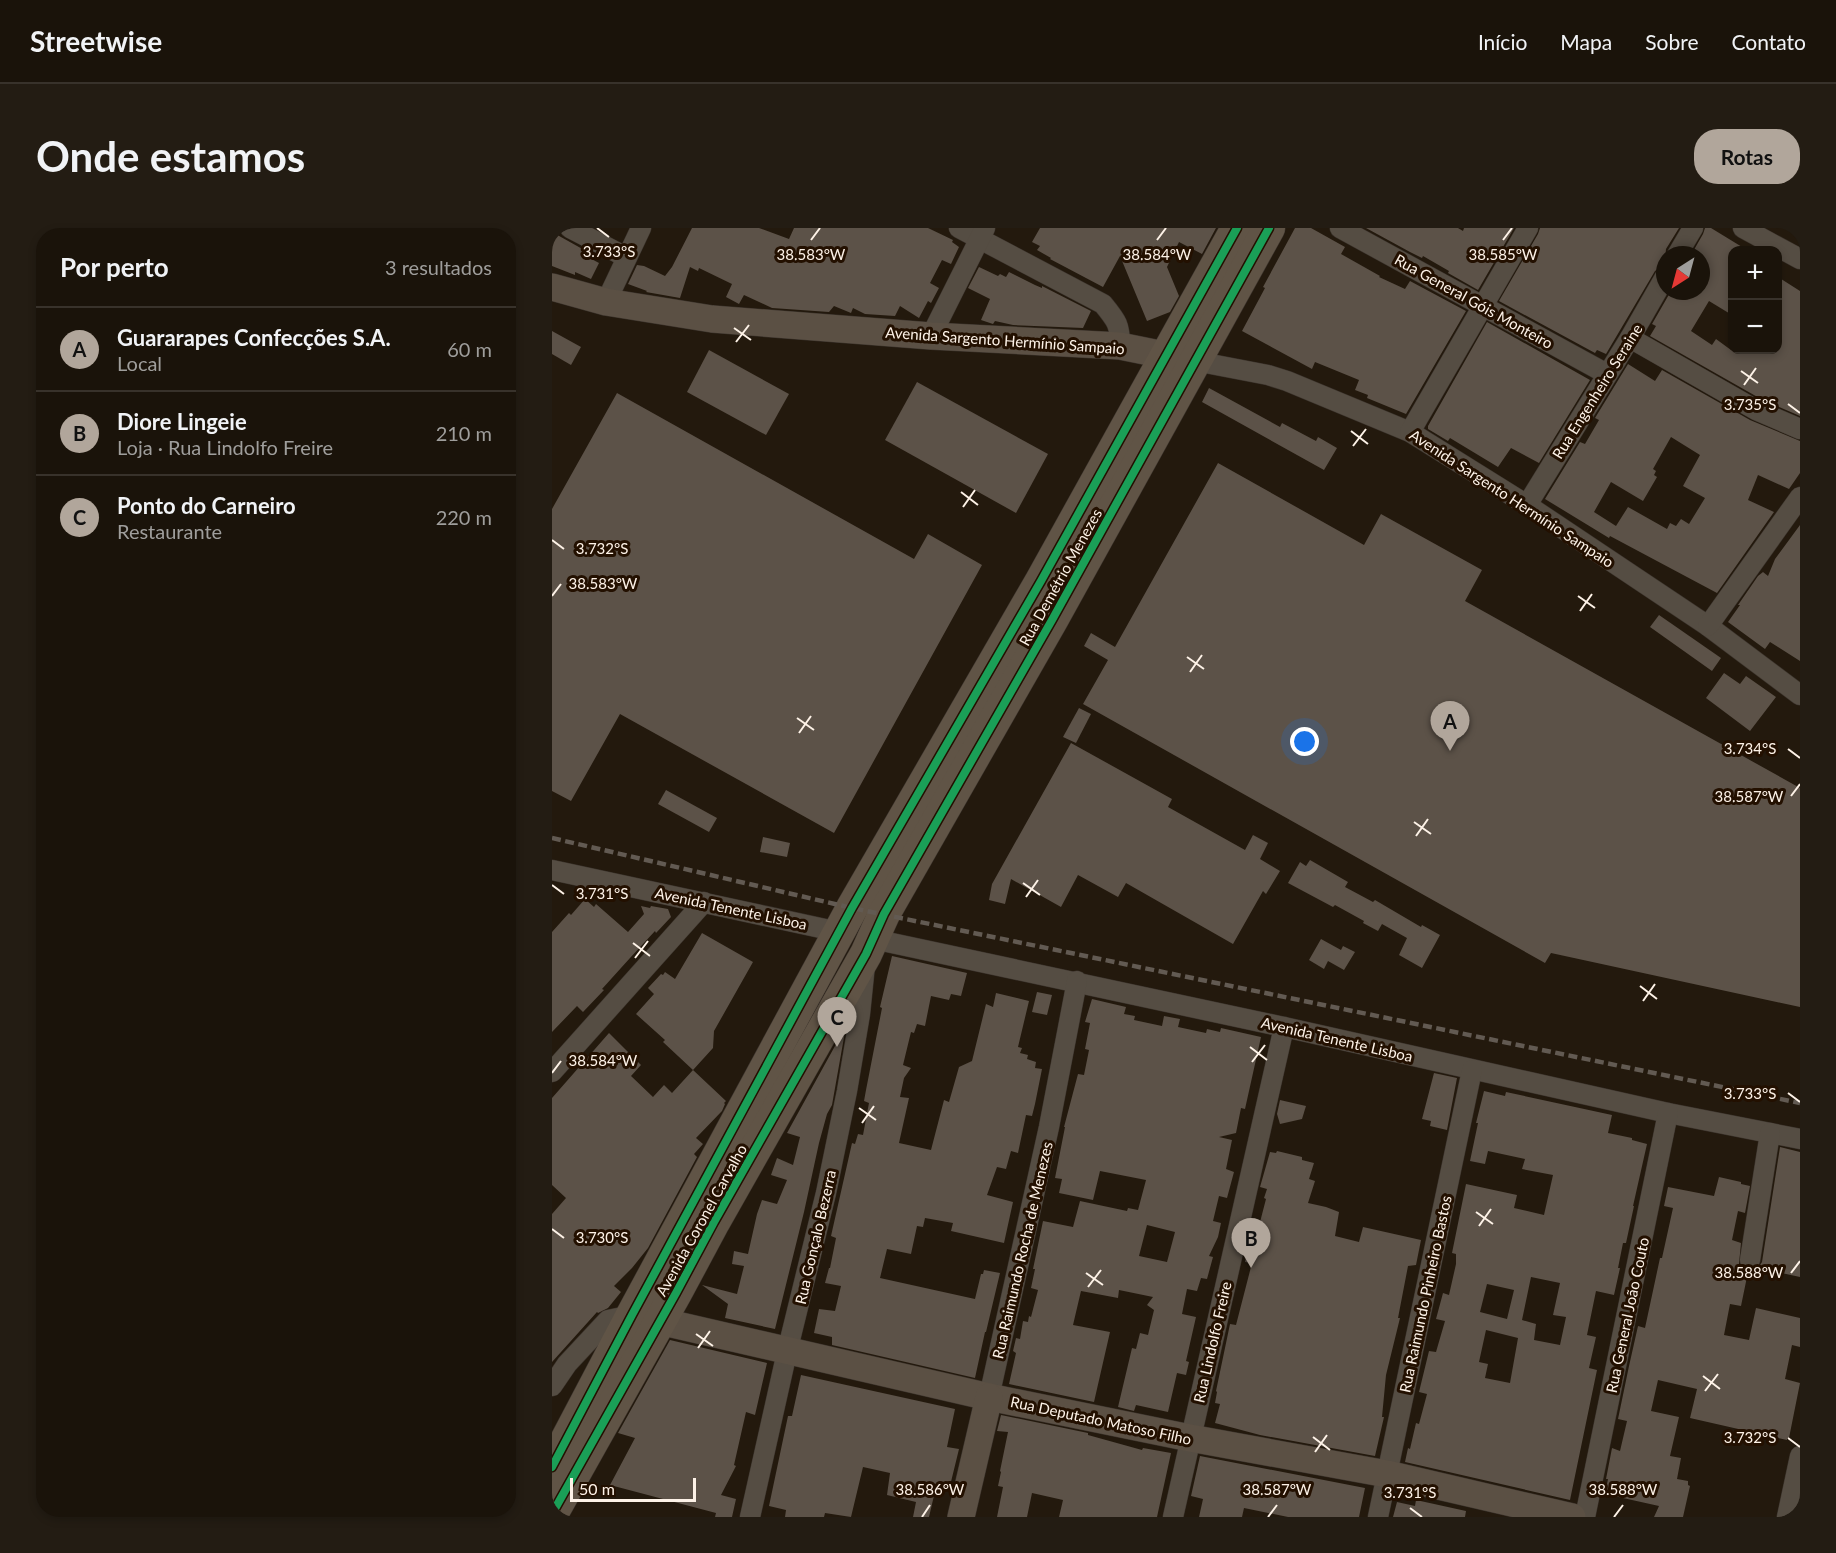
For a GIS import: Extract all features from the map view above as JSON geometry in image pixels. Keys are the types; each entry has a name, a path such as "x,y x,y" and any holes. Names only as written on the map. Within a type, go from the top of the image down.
{"main road":[{"name":"Rua Demétrio Menezes","path":"869,947 884,914 1052,620 1180,358 1237,228"},
{"name":"Rua Demétrio Menezes","path":"839,932 1041,581 1180,358 1269,228"},
{"name":"Avenida Coronel Carvalho","path":"552,1514 646,1318 839,932"},
{"name":"Avenida Coronel Carvalho","path":"552,1467 602,1371 646,1318 714,1222 869,947"}],"street":[{"path":"570,228 626,256"},
{"path":"606,302 640,228"},
{"path":"959,228 983,233 1103,304 1113,316 1120,331 1120,346"},
{"name":"Rua General Góis Monteiro","path":"1340,228 1607,374"},
{"path":"1410,432 1528,228"},
{"path":"1682,246 1693,228"},
{"path":"1743,228 1800,259"},
{"path":"931,336 983,233"},
{"name":"Avenida Sargento Hermínio Sampaio","path":"552,287 606,302 712,319 931,336 1120,346 1268,375 1287,381 1410,432 1527,505 1708,626 1800,695"},
{"name":"Rua Engenheiro Seraine","path":"1527,505 1656,293"},
{"path":"1630,338 1756,410 1800,429"},
{"path":"1708,626 1800,497"},
{"name":"Avenida Tenente Lisboa","path":"552,870 839,932"},
{"path":"552,1072 704,903"},
{"name":"Avenida Tenente Lisboa","path":"869,947 1077,981 1668,1113 1800,1139"},
{"name":"Rua Gonçalo Bezerra","path":"750,1517 826,1193 847,1091 869,947"},
{"name":"Rua Raimundo Rocha de Menezes","path":"961,1517 1050,1127 1077,981"},
{"name":"Rua Lindolfo Freire","path":"1173,1517 1284,1027"},
{"name":"Rua Raimundo Pinheiro Bastos","path":"1378,1517 1472,1070"},
{"name":"Rua General João Couto","path":"1585,1517 1668,1113"},
{"path":"1750,1260 1770,1133"},
{"path":"552,1387 567,1364 608,1320 646,1318"},
{"name":"Rua Deputado Matoso Filho","path":"646,1318 989,1397 1190,1438 1387,1474 1572,1517"},
{"path":"552,1387 578,1368 602,1371"},
{"path":"1787,1517 1800,1456"}],"building":[{"path":"692,228 759,228 789,239 794,228 928,228 953,240 952,242 959,247 951,264 942,260 930,283 939,288 931,303 928,301 919,318 900,306 895,316 865,314 853,308 851,313 834,306 829,312 772,308 744,295 739,304 726,297 732,284 699,268 698,271 690,267 680,298 646,292 628,284 637,265 665,276"},
{"path":"1040,228 1216,228 1202,254 1179,242 1167,267 1179,296 1170,312 1147,321 1120,256 1103,287 1037,250 1040,246 1032,242"},
{"path":"1295,228 1311,228 1345,247 1341,254 1379,277 1405,289 1410,281 1466,311 1406,414 1367,398 1368,395 1355,390 1359,380 1315,362 1312,369 1242,331"},
{"path":"1366,228 1458,228 1463,231 1464,228 1514,228 1478,290 1423,256 1422,258"},
{"path":"1540,228 1679,228 1668,246 1656,246 1656,270 1606,354 1597,350 1595,353 1499,301"},
{"path":"1705,228 1711,228 1740,246 1728,246 1728,313 1709,301 1691,331 1712,345 1716,339 1728,348 1728,354 1782,354 1782,280 1800,291 1800,416 1761,399 1650,336 1656,326 1652,324 1666,300 1710,300 1710,246 1696,246"},
{"path":"552,232 586,251 584,255 599,263 591,279 552,266"},
{"path":"979,267 998,276 1000,274 1006,277 1009,272 1091,311 1083,328 1013,325 995,321 993,324 981,320 990,299 968,288"},
{"path":"1487,322 1590,380 1539,463 1511,448 1498,467 1450,438 1448,441 1428,429"},
{"path":"552,331 581,347 571,365 552,354"},
{"path":"709,350 789,394 766,435 687,392"},
{"path":"1628,364 1655,381 1662,370 1750,420 1800,441 1800,473 1789,489 1758,475 1748,500 1774,512 1717,593 1610,536 1609,538 1545,499 1580,442 1585,444 1599,420 1595,418","holes":["1671,437 1700,455 1683,486 1705,498 1689,524 1681,519 1676,526 1670,523 1667,529 1628,507 1616,526 1594,512 1611,482 1643,501 1657,477 1653,469"]},
{"path":"917,382 1048,454 1016,513 885,440"},
{"path":"1209,388 1280,427 1282,423 1316,441 1318,437 1337,448 1324,470 1202,402"},
{"path":"617,393 914,559 928,534 982,565 834,833 620,714 571,801 552,791 552,509"},
{"path":"1218,463 1364,545 1381,514 1482,570 1465,601 1800,788 1800,1007 1551,953 1545,963 1083,704 1108,660 1084,646 1091,633 1115,647"},
{"path":"1800,525 1800,661 1770,642 1765,649 1728,622 1758,576 1763,572 1768,576 1775,559"},
{"path":"1659,615 1721,658 1712,671 1650,627"},
{"path":"1724,673 1740,684 1746,676 1776,697 1750,731 1706,698"},
{"path":"1079,708 1091,714 1076,743 1063,737"},
{"path":"1071,743 1172,799 1168,807 1245,850 1253,835 1268,843 1260,859 1280,871 1266,894 1263,891 1233,944 1126,883 1118,897 1078,875 1061,907 1011,879 1005,904 989,900 992,884"},
{"path":"666,790 717,818 709,832 658,804"},
{"path":"763,837 790,843 787,857 760,852"},
{"path":"1310,860 1348,882 1345,887 1373,902 1375,900 1421,927 1422,925 1440,935 1422,968 1399,955 1407,938 1382,924 1378,931 1335,905 1333,907 1288,883 1300,862 1306,866"},
{"path":"585,899 594,907 596,904 628,932 644,914 641,906 668,909 671,917 656,933 655,931 583,1012 577,1006 552,1032 552,932"},
{"path":"702,933 753,962 714,1031 713,1048 693,1070 636,1014 654,994 648,988 661,974 665,972 675,979"},
{"path":"1321,939 1341,950 1343,946 1355,952 1344,970 1328,961 1324,969 1309,960"},
{"path":"892,956 967,973 961,996 951,994 949,1000 931,996 925,1026 917,1024 914,1033 911,1032 903,1065 911,1068 904,1078 900,1097 909,1098 899,1143 931,1150 944,1100 949,1102 959,1067 972,1061 986,1004 993,1007 996,993 1029,1001 1018,1047 1022,1048 1020,1053 1028,1055 1027,1059 1036,1062 1035,1068 1042,1069 1035,1104 1032,1116 1026,1115 1018,1153 1011,1151 1006,1169 997,1167 987,1195 1013,1202 1004,1243 951,1231 953,1223 925,1218 923,1227 917,1226 911,1254 887,1249 880,1278 975,1299 984,1270 1000,1273 975,1378 832,1345 832,1337 814,1333 819,1309 835,1311 841,1286 825,1283 836,1238 831,1236 852,1143 855,1144 858,1134 863,1135 869,1103 864,1101 882,1008 880,1007"},
{"path":"1037,992 1052,995 1047,1015 1032,1012"},
{"path":"1092,999 1126,1007 1124,1014 1135,1016 1134,1020 1162,1026 1164,1016 1180,1019 1178,1027 1206,1033 1207,1029 1220,1032 1221,1028 1261,1037 1245,1109 1241,1108 1236,1133 1219,1137 1232,1140 1226,1169 1234,1172 1227,1198 1219,1196 1213,1221 1221,1223 1218,1237 1209,1256 1213,1257 1207,1279 1201,1278 1197,1291 1187,1289 1182,1314 1196,1317 1186,1361 1189,1362 1186,1375 1177,1373 1168,1412 1136,1405 1134,1411 1118,1407 1132,1348 1136,1349 1140,1333 1148,1335 1154,1310 1147,1305 1153,1297 1119,1290 1118,1298 1081,1291 1073,1325 1110,1332 1094,1402 1009,1384 1016,1353 1013,1351 1016,1338 1020,1339 1023,1321 1028,1322 1029,1316 1031,1317 1038,1290 1031,1288 1043,1221 1073,1227 1080,1201 1127,1211 1128,1208 1138,1210 1146,1180 1100,1171 1093,1200 1059,1193 1062,1179 1055,1178 1064,1127 1078,1074 1084,1075 1089,1050 1085,1049 1090,1023 1085,1022","holes":["1147,1225 1175,1232 1167,1262 1139,1256"]},
{"path":"846,1026 832,1105 827,1114 819,1143 775,1329 725,1318 728,1304 702,1285 737,1294 744,1266 732,1264 734,1251 748,1254 762,1200 777,1204 787,1180 771,1175 777,1158 793,1165 800,1137 787,1133"},
{"path":"609,1033 641,1065 631,1076 653,1097 664,1085 672,1093 693,1070 726,1101 722,1111 696,1138 703,1144 694,1154 697,1157 648,1248 614,1286 621,1292 608,1308 597,1312 552,1362 552,1214 566,1198 552,1185 552,1098"},
{"path":"1434,1073 1457,1078 1447,1130 1430,1126 1431,1121 1422,1119"},
{"path":"1484,1091 1505,1096 1506,1092 1612,1115 1608,1133 1647,1144 1626,1243 1623,1243 1614,1295 1596,1291 1587,1335 1596,1337 1589,1368 1597,1370 1570,1500 1405,1462 1427,1394 1419,1392 1429,1351 1436,1352 1445,1321 1436,1319 1443,1293 1449,1295 1456,1264 1456,1254 1452,1253 1466,1184 1517,1195 1514,1208 1544,1215 1553,1175 1522,1169 1525,1159 1488,1151 1485,1164 1470,1161 1478,1123 1476,1123","holes":["1531,1277 1560,1283 1553,1315 1566,1317 1560,1345 1534,1340 1536,1324 1522,1320","1487,1284 1514,1290 1507,1319 1480,1312","1486,1330 1518,1338 1510,1383 1485,1378 1488,1364 1479,1362"]},
{"path":"1280,1100 1306,1106 1302,1119 1280,1124 1277,1114"},
{"path":"1780,1147 1800,1152 1800,1277 1758,1268 1762,1262"},
{"path":"1277,1151 1302,1157 1302,1160 1314,1163 1309,1179 1315,1181 1308,1203 1339,1212 1335,1236 1359,1242 1363,1227 1421,1240 1416,1265 1408,1266 1398,1318 1400,1318 1386,1375 1382,1417 1384,1417 1375,1456 1260,1435 1215,1423 1220,1404 1215,1403 1216,1391 1230,1324 1236,1325 1252,1263 1245,1262 1252,1224 1259,1226 1266,1199 1264,1198 1267,1189 1260,1187 1270,1152 1276,1153"},
{"path":"1719,1177 1750,1186 1745,1213 1738,1211 1732,1240 1741,1243 1739,1264 1748,1272 1741,1306 1730,1304 1724,1335 1749,1340 1756,1308 1800,1318 1800,1347 1792,1345 1785,1379 1800,1383 1787,1440 1690,1418 1697,1389 1658,1380 1651,1411 1679,1417 1670,1456 1681,1458 1677,1479 1688,1481 1690,1486 1683,1517 1654,1517 1659,1506 1605,1494 1608,1479 1606,1479 1612,1448 1620,1451 1627,1421 1618,1419 1629,1366 1638,1326 1645,1328 1673,1208 1664,1206 1668,1187 1714,1196"},
{"path":"670,1340 767,1363 755,1415 746,1412 734,1465 736,1466 721,1495 736,1499 732,1517 715,1517 716,1513 610,1485 635,1438 618,1433"},
{"path":"801,1375 955,1409 947,1447 959,1449 949,1490 936,1487 929,1517 913,1517 916,1502 887,1495 890,1473 863,1467 851,1517 825,1513 824,1517 785,1517 786,1510 769,1506 788,1416 792,1416"},
{"path":"1001,1415 1088,1433 1088,1435 1142,1450 1143,1448 1171,1453 1157,1517 1059,1517 1063,1500 1032,1493 1027,1517 997,1517 1003,1487 998,1486 1008,1432 997,1431"},
{"path":"1200,1456 1365,1488 1359,1517 1288,1517 1244,1508 1242,1517 1199,1517 1203,1499 1191,1496"},
{"path":"1416,1500 1466,1511 1465,1517 1393,1517 1397,1502 1415,1506"}],"railway":[{"path":"552,838 852,908 1800,1103"}],"cycle path":[{"path":"552,1467 852,908 1041,581 1237,228"},
{"path":"552,1514 866,954 884,914 1052,620 1269,228"}],"place":[{"name":"Guararapes Confecções S.A.","path":"1450,751"},
{"name":"Ponto do Carneiro","path":"837,1047"},
{"name":"Diore Lingeie","path":"1251,1268"}]}
